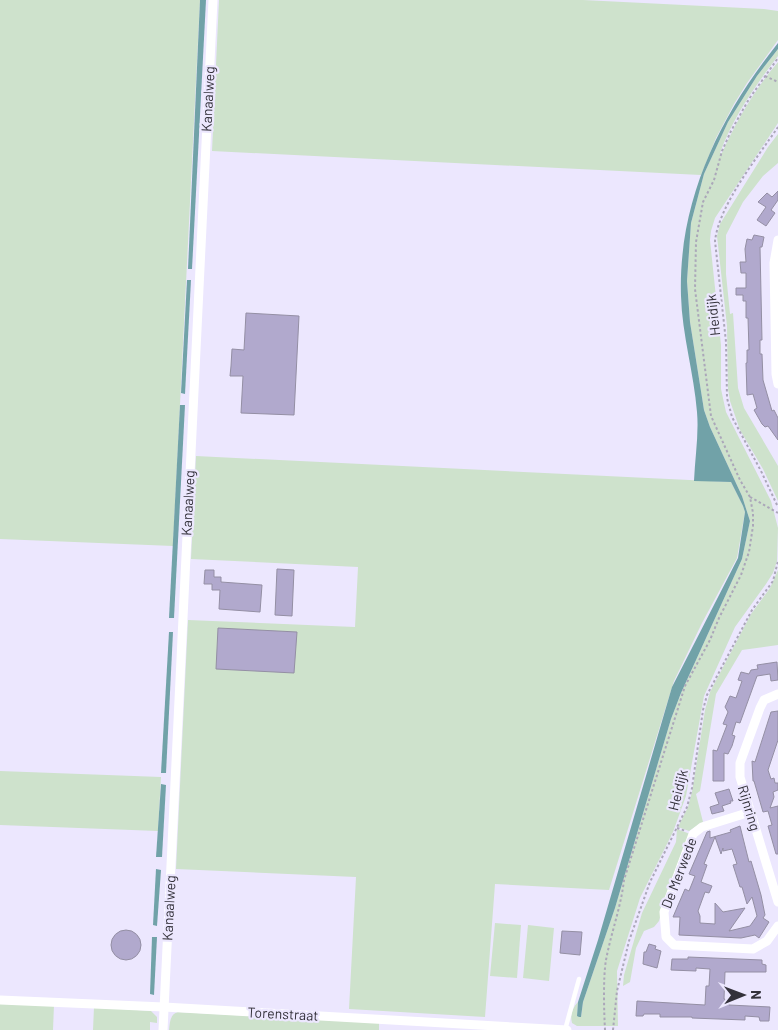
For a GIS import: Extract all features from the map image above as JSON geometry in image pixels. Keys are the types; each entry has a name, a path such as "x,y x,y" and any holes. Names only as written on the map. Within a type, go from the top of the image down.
{"street":[{"name":"Kanaalweg","path":"163,1030 213,0"},
{"path":"778,240 774,262 777,331 776,374 778,384"},
{"name":"Rijnring","path":"778,694 764,700 740,763 740,777 778,902"},
{"name":"De Merwede","path":"750,812 702,827 693,834 665,908 664,932 674,945 753,949 767,942 778,926"},
{"name":"Torenstraat","path":"0,1000 164,1007 566,1030"}],"lane":[{"name":"Torenstraat","path":"566,1030 578,979"}],"path":[{"path":"606,1030 606,965 624,880 685,686 710,640 747,562 753,526 753,513 750,497 740,480 711,416 695,289 696,242 703,202 714,180 722,150 731,131 778,58"},
{"path":"765,76 778,82"},
{"name":"Heidijk","path":"778,127 726,206 716,230 715,241 726,342 727,398 732,417 769,486 778,507"},
{"path":"750,497 778,513"},
{"name":"Heidijk","path":"613,1030 617,992 629,941 650,882 687,807 692,788 707,695 752,610 773,581 778,561"}],"shaded area":[{"path":"0,0 200,0 173,546 0,539"},
{"path":"200,0 206,0 192,269 188,269"},
{"path":"219,0 583,0 764,9 778,11 778,40 734,104 716,138 701,175 212,151"},
{"path":"778,43 778,49 757,76 728,122 704,174 691,223 687,281 690,322 704,410 742,496 750,521 742,559 671,719 615,908 583,1002 581,1017 579,1017 577,1016 578,1002 672,687 738,558 745,512 731,482 694,481 697,420 682,311 682,261 687,226 695,193 707,161 721,130 738,100"},
{"path":"778,49 778,56 745,102 731,127 720,153 722,153 754,94 778,62 778,123 715,218 710,240 721,345 721,389 726,412 771,501 778,528 777,561 773,573 766,584 735,627 704,696 686,796 673,832 640,898 617,971 618,1026 577,1026 572,1023 572,1012 578,1002 577,1016 581,1017 583,1002 615,908 671,719 742,559 750,521 742,496 704,410 690,322 687,281 691,223 704,174 728,122 757,76"},
{"path":"778,134 778,163 763,176 743,202 726,235 726,274 730,314 733,313 738,388 744,408 778,466 778,501 763,469 740,430 730,401 728,389 727,326 717,236 720,224"},
{"path":"187,280 191,280 185,394 181,393"},
{"path":"180,405 185,405 174,618 169,618"},
{"path":"196,456 731,482 745,512 737,558 702,623 674,681 609,890 495,884 485,1017 349,1009 356,877 176,869 188,620 355,627 358,567 191,559"},
{"path":"778,570 778,645 742,650 716,694 700,791 696,794 703,822 689,831 678,827 688,807 692,792 705,710 710,692 751,614 770,588"},
{"path":"169,632 173,632 166,773 161,773"},
{"path":"0,771 161,777 158,831 0,825"},
{"path":"161,784 166,785 162,857 156,857"},
{"path":"677,829 690,834 666,895 659,921 654,927 644,931 636,948 630,982 623,986 624,975 642,913 676,842"},
{"path":"156,869 161,870 157,926 153,925"},
{"path":"495,923 521,925 517,978 490,976"},
{"path":"528,925 554,928 549,981 523,978"},
{"path":"152,937 157,937 154,995 150,994"},
{"path":"0,1003 54,1005 53,1030 0,1030"},
{"path":"94,1007 151,1011 157,1017 157,1023 150,1022 150,1030 93,1030"},
{"path":"178,1012 379,1023 379,1030 169,1030 172,1016"}],"building":[{"path":"778,191 778,200 771,210 775,213 766,226 757,220 766,207 758,202 767,193 772,197"},
{"path":"754,235 764,237 762,247 760,247 762,340 760,340 760,354 762,354 763,380 772,411 774,410 778,418 778,440 768,426 765,427 762,424 754,410 757,408 753,394 747,395 748,318 746,318 746,301 743,301 743,295 736,295 736,288 746,288 746,273 741,273 740,262 746,262 745,249 747,239 752,240"},
{"path":"246,313 299,316 294,415 241,413 243,376 230,376 232,349 244,350"},
{"path":"277,569 294,570 292,616 275,615"},
{"path":"205,570 214,570 214,577 221,577 221,582 262,585 260,612 219,609 220,590 212,590 212,584 204,584"},
{"path":"218,628 297,632 294,673 216,669"},
{"path":"777,662 778,680 771,681 770,674 757,676 740,723 736,722 732,735 735,736 732,746 728,754 724,753 724,781 713,781 713,750 717,751 727,725 723,724 728,712 725,707 730,696 736,698 742,681 738,680 741,672 749,674 751,670 758,669 757,665"},
{"path":"778,711 778,740 768,770 771,779 774,778 775,783 778,783 778,790 773,792 774,797 770,808 778,806 778,854 776,854 768,826 772,825 768,811 763,812 753,781 752,761 755,762 771,712"},
{"path":"729,789 733,801 722,806 724,811 712,814 710,807 719,804 715,793"},
{"path":"740,826 749,862 751,861 761,895 765,915 763,918 769,922 759,938 755,935 741,938 679,935 680,917 673,917 685,889 689,891 695,876 689,874 707,832 710,831 710,838 731,832 730,830","holes":["715,837 721,854 723,848 723,851 732,849 737,864 733,865 747,904 752,897 757,916 750,926 729,931 745,908 723,912 715,903 715,924 700,923 698,911 705,892 709,893 712,886 701,882 707,865 704,864"]},
{"path":"126,930 137,934 141,945 137,956 126,960 115,956 111,945 115,934"},
{"path":"562,931 582,932 580,955 560,953"},
{"path":"649,944 656,946 655,949 661,951 657,968 643,964 644,952 646,952"},
{"path":"688,957 762,960 762,964 766,965 766,972 725,972 724,999 725,1003 729,1005 770,1007 769,1021 760,1021 759,1017 745,1016 745,1020 660,1017 660,1014 636,1016 637,1001 705,1005 706,986 709,986 710,969 696,968 696,971 671,970 672,959 688,959"}]}
